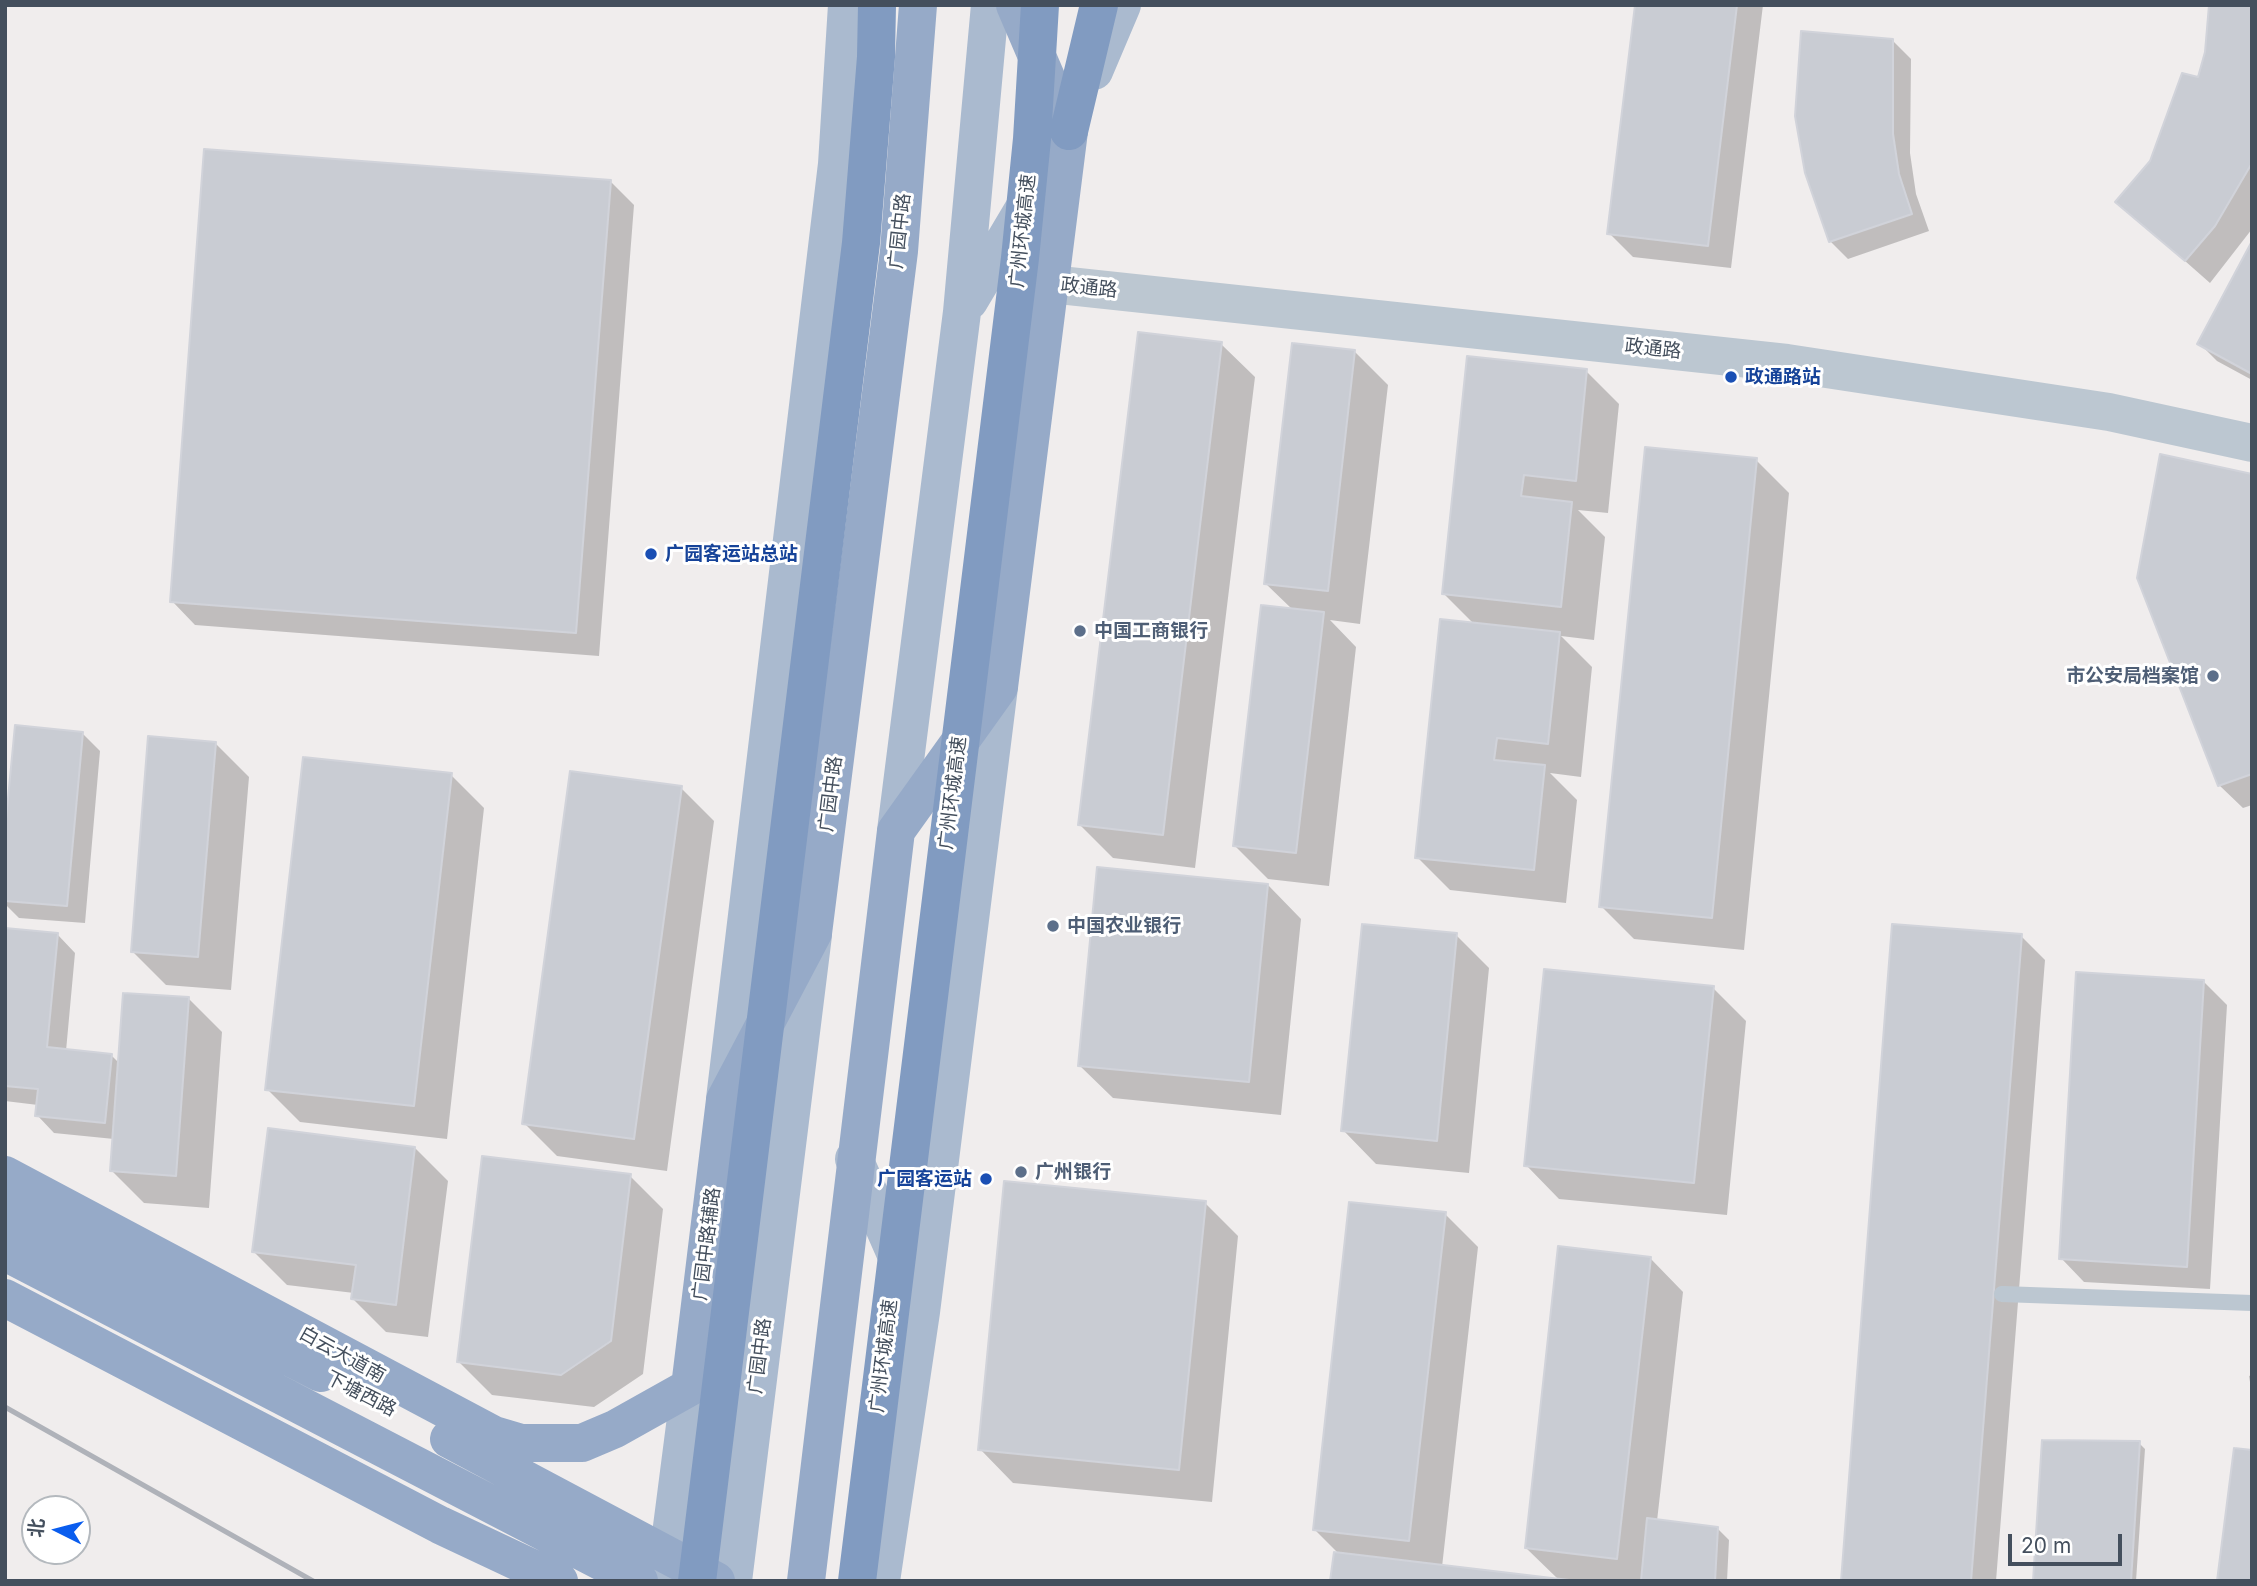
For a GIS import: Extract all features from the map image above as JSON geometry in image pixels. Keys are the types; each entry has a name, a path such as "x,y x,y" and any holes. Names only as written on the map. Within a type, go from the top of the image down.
{"highway":[{"path":"697,1581 861,243 879,5"},
{"name":"广园中路","path":"813,933 899,251 918,5"},
{"path":"1015,5 1069,131"},
{"name":"广州环城高速","path":"857,1581 1020,258 1032,139 1040,5"},
{"path":"806,1581 896,831 999,687 1069,131 1099,5"},
{"path":"725,1100 813,933"},
{"name":"广园中路辅路","path":"690,1387 725,1100"},
{"name":"白云大道南","path":"5,1175 476,1428 521,1443 582,1443 615,1429 690,1387"},
{"name":"下塘西路","path":"5,1210 716,1581"},
{"name":"下塘西路","path":"5,1252 639,1581"},
{"path":"5,1298 440,1525 559,1581"},
{"path":"440,1525 463,1519 485,1491 489,1464 476,1428"}],"main road":[{"path":"725,1100 837,163 847,5"},
{"path":"879,5 914,83"},
{"path":"896,831 962,312 990,5"},
{"path":"962,312 1069,131 1122,5"},
{"path":"881,1581 921,1312 999,687"},
{"name":"广园中路","path":"733,1581 813,933"},
{"path":"855,1159 921,1312"},
{"path":"665,1581 690,1387"}],"street":[{"name":"政通路","path":"1050,284 1800,365 2109,412 2252,443"}],"lane":[{"path":"2002,1294 2252,1303"}],"building":[{"path":"1635,5 1737,5 1708,246 1607,234"},
{"path":"2209,5 2252,5 2252,163 2215,226 2185,261 2115,202 2150,161 2182,73 2198,77 2205,52"},
{"path":"1801,31 1893,39 1893,134 1899,174 1912,214 1829,242 1805,173 1795,116"},
{"path":"204,149 611,180 576,633 170,602"},
{"path":"2252,241 2252,374 2197,344"},
{"path":"1138,332 1222,342 1163,835 1078,825"},
{"path":"1292,343 1355,350 1328,591 1264,584"},
{"path":"1467,356 1587,369 1576,481 1524,475 1521,496 1572,502 1561,607 1442,594"},
{"path":"1645,447 1757,458 1712,918 1599,907"},
{"name":"市公安局档案馆","path":"2160,454 2252,474 2252,774 2218,786 2137,578"},
{"path":"1261,605 1324,612 1296,853 1233,846"},
{"path":"1440,619 1560,632 1548,744 1497,738 1494,760 1545,765 1534,870 1415,858"},
{"path":"15,725 83,732 67,906 5,901 5,830"},
{"path":"148,736 216,742 198,957 131,952"},
{"path":"303,757 452,773 414,1106 265,1090"},
{"path":"570,771 682,786 634,1139 522,1124"},
{"path":"1097,867 1268,884 1249,1082 1078,1066"},
{"path":"1362,924 1457,933 1437,1141 1341,1131"},
{"path":"1892,924 2022,934 1971,1581 1841,1581"},
{"path":"5,928 58,933 47,1047 112,1054 105,1123 35,1116 38,1089 5,1086"},
{"path":"1544,969 1714,986 1694,1183 1524,1166"},
{"path":"2076,972 2204,980 2187,1267 2059,1259"},
{"path":"123,993 189,997 176,1176 110,1171"},
{"path":"268,1128 415,1147 396,1305 351,1299 356,1265 252,1252"},
{"path":"482,1156 631,1174 611,1341 561,1375 457,1362"},
{"path":"1004,1181 1206,1201 1179,1470 978,1450"},
{"path":"1349,1202 1446,1212 1409,1541 1313,1530"},
{"path":"1558,1246 1651,1257 1617,1559 1525,1548"},
{"path":"2042,1440 2140,1441 2131,1581 2033,1581"},
{"path":"2234,1448 2252,1450 2252,1581 2217,1581"},
{"path":"1647,1518 1718,1527 1715,1581 1641,1581"},
{"path":"1334,1552 1577,1581 1330,1581"}],"railway":[{"path":"5,1407 313,1581"}],"place":[{"name":"政通路站","path":"1731,377"},
{"name":"广园客运站总站","path":"651,554"},
{"name":"中国工商银行","path":"1080,631"},
{"name":"市公安局档案馆","path":"2213,676"},
{"name":"中国农业银行","path":"1053,926"},
{"name":"广州银行","path":"1021,1172"},
{"name":"广园客运站","path":"986,1179"}]}
